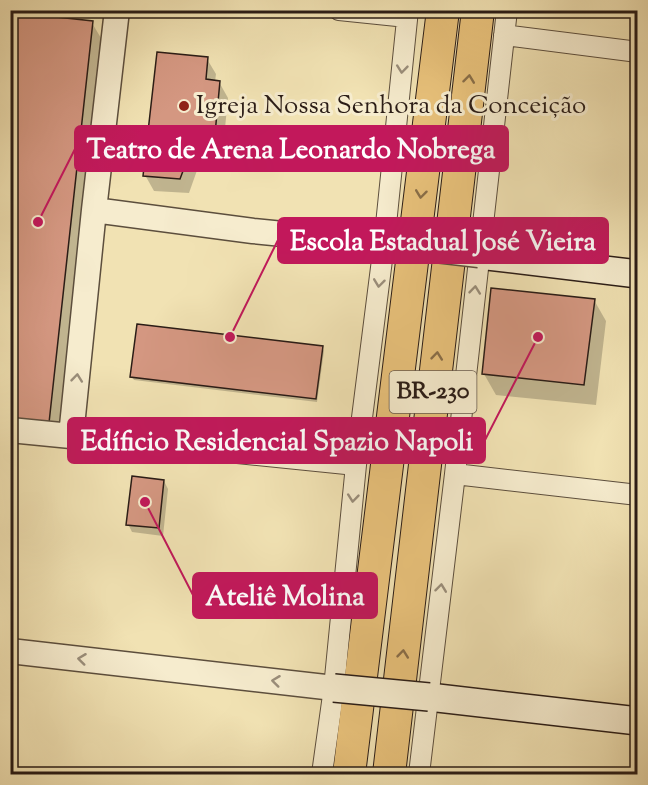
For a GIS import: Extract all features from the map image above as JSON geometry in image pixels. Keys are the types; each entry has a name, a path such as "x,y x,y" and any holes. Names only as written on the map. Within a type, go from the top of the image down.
{"highway":[{"name":"BR-230","path":"349,774 443,10"},
{"name":"BR-230","path":"389,774 478,10"}],"main road":[{"path":"479,255 638,274"},
{"path":"334,688 638,721"}],"street":[{"path":"71,436 117,10"},
{"path":"322,774 334,688 356,465 384,244 408,14 339,10"},
{"path":"419,774 507,10"},
{"path":"504,35 638,51"},
{"path":"94,210 253,231 479,255"},
{"path":"10,430 356,465"},
{"path":"455,474 638,495"},
{"path":"10,651 334,688"}],"building":[{"path":"10,12 93,21 49,423 10,419"},
{"name":"Igreja Nossa Senhora da Conceição","path":"157,52 208,57 206,79 220,81 215,134 198,131 180,179 143,176"},
{"path":"491,288 595,299 584,385 482,374"},
{"path":"137,324 323,346 316,399 130,377"},
{"path":"132,476 164,480 159,528 126,525"}],"place":[{"name":"Igreja Nossa Senhora da Conceição","path":"184,106"},
{"name":"Teatro de Arena Leonardo Nobrega","path":"38,222"},
{"name":"Escola Estadual José Vieira","path":"230,337"},
{"name":"Edíficio Residencial Spazio Napoli","path":"538,337"},
{"name":"Ateliê Molina","path":"145,502"}]}
